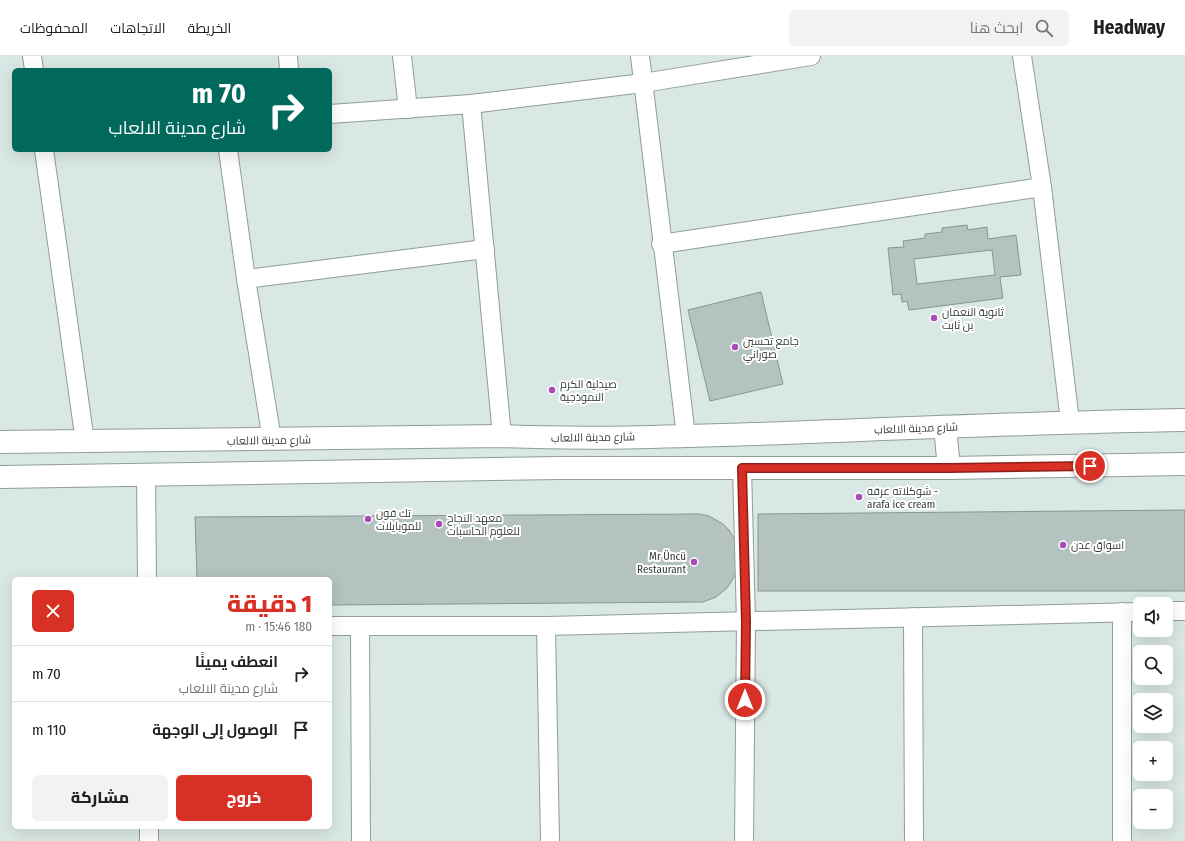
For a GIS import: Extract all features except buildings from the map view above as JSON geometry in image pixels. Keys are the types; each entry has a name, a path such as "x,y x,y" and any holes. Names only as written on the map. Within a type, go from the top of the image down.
{"main road":[{"name":"شارع مدينة الالعاب","path":"0,442 272,440 502,436 560,438 686,436 1070,422 1185,420"},
{"path":"945,427 949,468"},
{"path":"0,477 560,468 949,468 1185,464"}],"street":[{"path":"32,56 34,68"},
{"path":"288,56 289,68"},
{"path":"402,56 408,109"},
{"path":"640,56 661,244 686,436"},
{"path":"332,114 471,104 643,83 811,56"},
{"path":"1022,56 1042,187 1070,422"},
{"path":"471,104 502,436"},
{"path":"44,152 85,442"},
{"path":"228,152 246,279 272,440"},
{"path":"661,244 1042,187"},
{"path":"246,279 485,249"},
{"path":"742,468 746,622 744,841"},
{"path":"146,475 147,577"},
{"path":"1173,611 1185,611"},
{"path":"1122,612 1122,841"},
{"path":"332,626 546,626 1133,612"},
{"path":"913,617 914,841"},
{"path":"546,626 550,841"},
{"path":"360,627 361,841"},
{"path":"149,829 149,841"}],"place":[{"name":"ثانوية النعمان بن ثابت","path":"934,318"},
{"name":"جامع تحسين صوراني","path":"735,347"},
{"name":"صيدلية الكرم النموذجية","path":"552,390"},
{"name":"شوكلاته عرفه - arafa ice cream","path":"859,497"},
{"name":"تك فون للموبايلات","path":"368,519"},
{"name":"معهد النجاح للعلوم الحاسبات","path":"439,524"},
{"name":"اسواق عدن","path":"1063,545"},
{"name":"Mr Üncü Restaurant","path":"694,562"}],"route":[{"path":"745,700 746,622 742,468 1090,466"}]}
